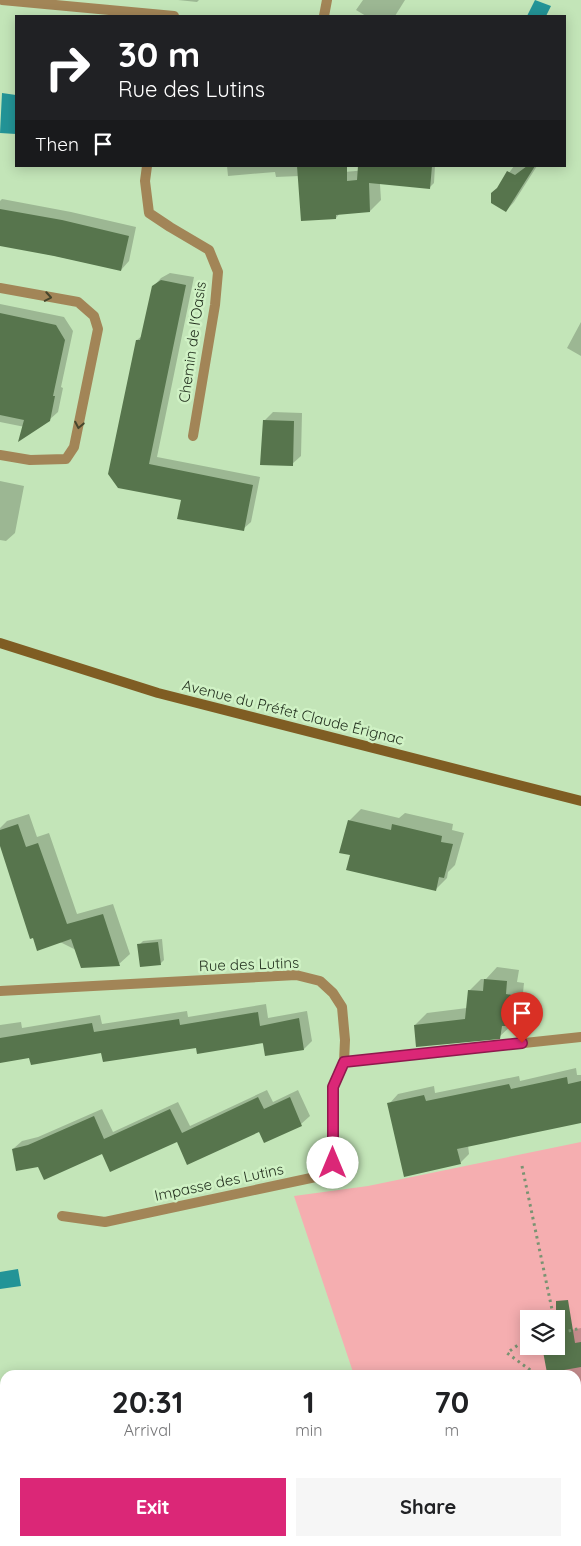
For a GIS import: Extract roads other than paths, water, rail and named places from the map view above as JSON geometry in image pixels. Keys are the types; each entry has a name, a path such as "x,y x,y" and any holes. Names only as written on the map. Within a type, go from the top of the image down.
{"street":[{"path":"2,0 151,15"},
{"path":"324,15 327,0"},
{"name":"Chemin de l'Oasis","path":"147,167 145,181 150,213 209,250 218,272 215,305 193,436"},
{"path":"0,288 78,302 94,316 98,329 74,447 66,459 30,460 0,455"},
{"name":"Avenue du Préfet Claude Érignac","path":"0,643 158,693 581,801"},
{"name":"Rue des Lutins","path":"0,991 296,975 320,981 333,993 342,1007 345,1040 344,1062"},
{"path":"344,1062 581,1037"},
{"name":"Impasse des Lutins","path":"62,1216 105,1222 325,1174 333,1163 333,1087 344,1062"}],"water":[{"path":"535,0 551,6 546,15 528,15"},
{"path":"2,93 15,95 15,134 0,133"},
{"path":"18,1269 21,1286 0,1289 0,1272"}]}
